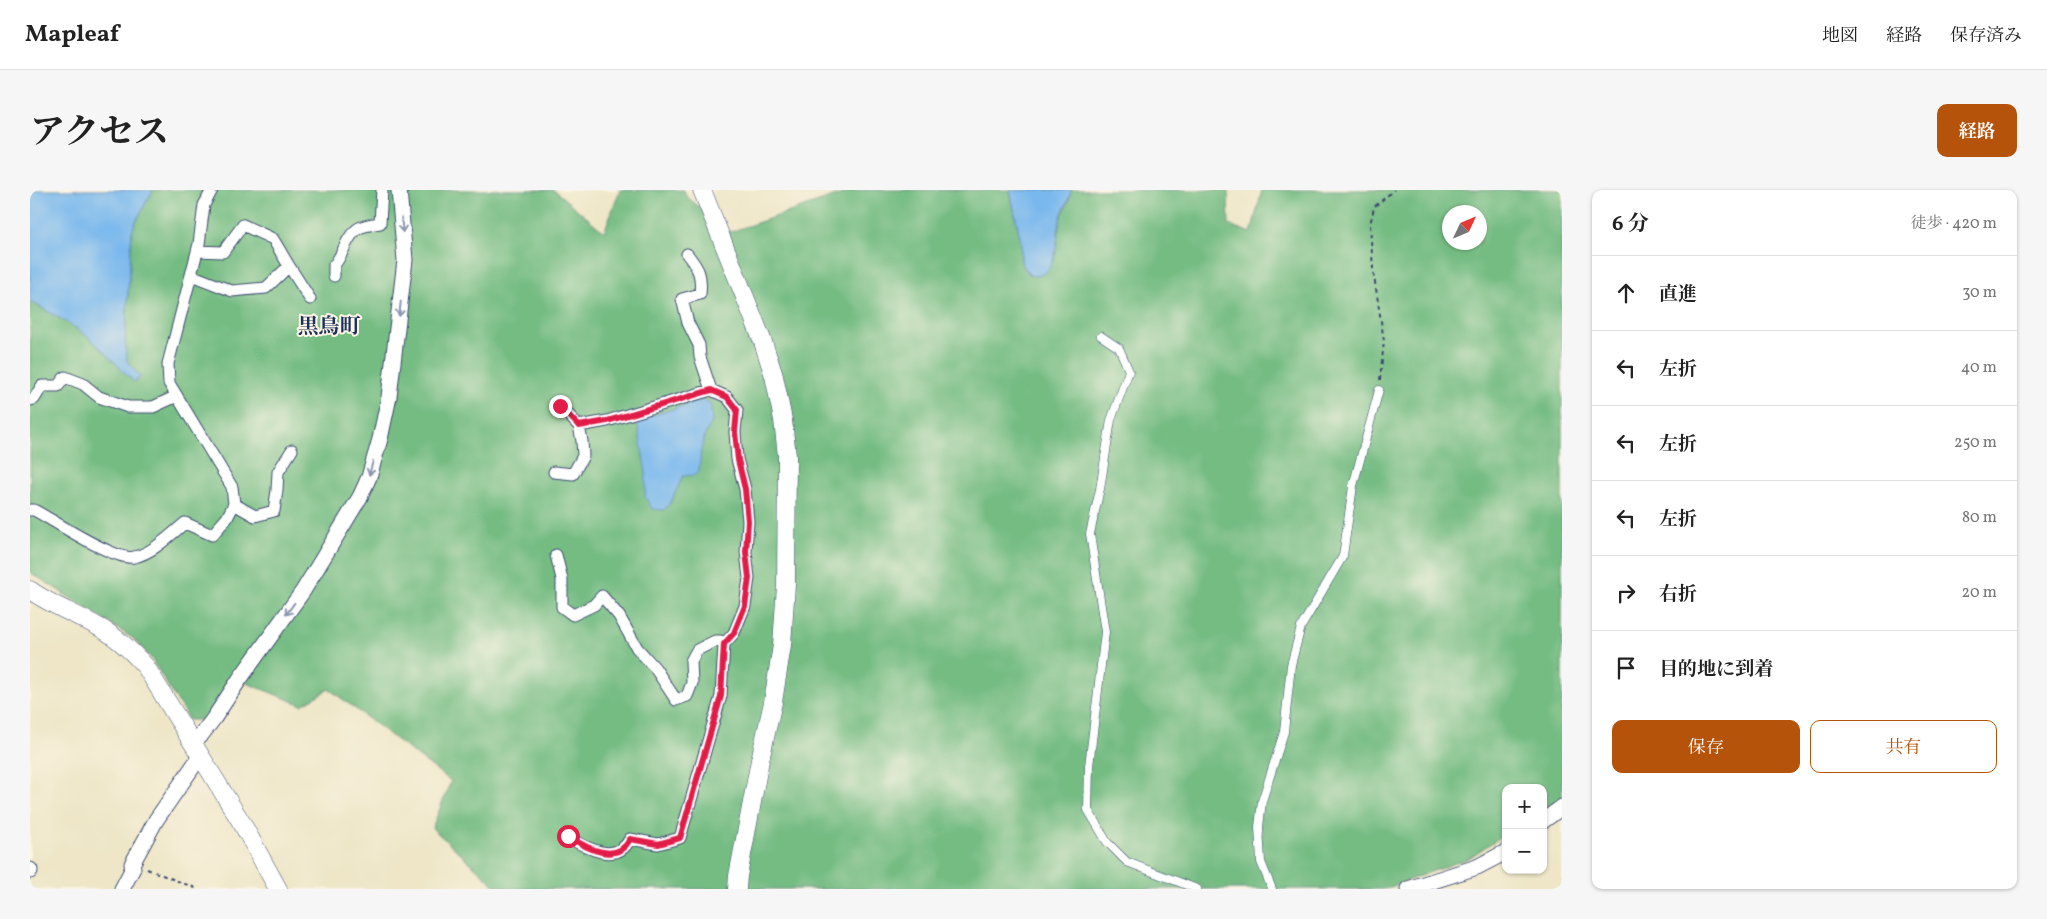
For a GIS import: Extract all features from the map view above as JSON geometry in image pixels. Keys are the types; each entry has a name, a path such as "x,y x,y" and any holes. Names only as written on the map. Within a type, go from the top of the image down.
{"street":[{"path":"30,510 34,510 113,554 133,558 156,547 185,523 212,535 227,518 234,504 232,487 169,383 168,364 197,251 204,205 212,190"},
{"path":"334,276 334,265 342,257 347,242 360,228 380,223 382,190"},
{"path":"122,889 133,868 132,864 197,748 202,734 303,591 360,498 369,477 389,396 405,260 398,190"},
{"path":"702,190 768,359 783,420 787,456 786,585 782,646 774,702 760,760 737,889"},
{"path":"197,251 223,252 243,225 273,239 310,299"},
{"path":"687,254 698,268 701,280 700,294 682,299 688,323 699,345 700,357 711,390"},
{"path":"191,275 232,291 266,288 288,266"},
{"path":"30,400 34,399 42,386 58,386 65,377 83,384 99,397 128,407 153,407 177,396"},
{"path":"568,836 587,848 611,854 626,846 630,839 658,844 680,838 721,696 724,644 734,633 745,606 749,578 746,552 748,521 745,489 738,460 735,432 737,410 727,397 711,390 607,421 579,426"},
{"path":"554,472 573,474 583,456 579,426 560,406"},
{"path":"234,504 255,516 274,511 278,490 278,472 292,450"},
{"path":"556,555 562,579 562,607 572,616 594,605 602,596 619,616 637,648 655,668 676,700 687,696 692,683 691,661 697,650 715,640 721,641"},
{"path":"30,590 45,601 95,624 115,637 133,652 146,667 243,825 278,889"},
{"path":"1547,818 1562,807"},
{"path":"1408,889 1477,867 1502,854"}],"lane":[{"path":"1101,336 1119,348 1129,371 1111,420 1100,489 1090,534 1105,632 1089,766 1088,810 1107,842 1127,862 1163,878 1197,889"},
{"path":"1272,889 1262,862 1259,827 1262,801 1284,732 1291,665 1301,627 1343,556 1353,486 1379,390"}],"path":[{"path":"1379,390 1384,341 1373,268 1370,225 1374,207 1394,190"},
{"path":"132,864 198,889"}],"green space":[{"path":"153,190 554,190 604,232 620,190 684,190 686,196 730,232 854,190 1010,190 1021,243 1021,262 1029,275 1054,260 1060,219 1068,203 1071,190 1228,190 1229,225 1251,233 1262,190 1562,190 1562,797 1547,806 1547,784 1502,784 1502,836 1469,858 1385,889 499,889 432,828 451,781 329,689 302,705 239,680 205,720 189,720 151,658 134,639 30,572 30,301 83,333 103,350 134,382 140,377 127,361 125,340 132,231"}],"water":[{"path":"30,190 153,190 132,231 125,340 127,361 140,377 134,382 90,338 30,301"},
{"path":"1010,190 1071,190 1060,220 1051,265 1046,272 1039,276 1029,275 1021,262 1021,243"},
{"path":"703,400 710,403 712,422 704,439 699,471 695,475 683,476 671,502 664,510 652,509 645,497 646,473 637,420"}],"district":[{"name":"黒鳥町","path":"329,327"}],"route":[{"path":"560,406 579,426 607,421 711,390 727,397 737,410 735,432 738,460 745,489 748,521 746,552 749,578 745,606 734,633 724,644 721,696 680,838 658,844 630,839 626,846 611,854 587,848 568,836"}]}
